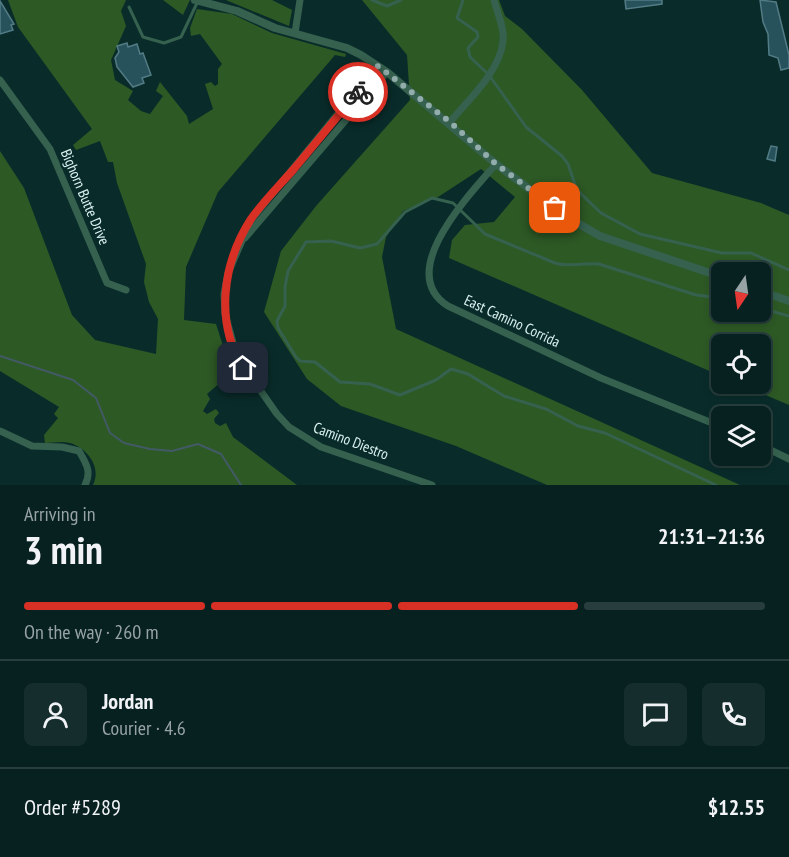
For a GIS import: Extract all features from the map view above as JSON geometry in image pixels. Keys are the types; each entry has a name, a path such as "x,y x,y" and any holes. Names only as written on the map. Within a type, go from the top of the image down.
{"street":[{"path":"295,33 300,0"},
{"path":"450,122 489,75 504,40 494,0"},
{"path":"201,1 347,48 387,72 450,122 496,164 567,217 600,236 711,274"},
{"name":"Camino Diestro","path":"378,66 251,220 228,273 224,294 229,336 240,362 277,414 303,438 321,447 432,485"},
{"name":"Camino Diestro","path":"241,242 258,226 387,72"},
{"name":"Bighorn Butte Drive","path":"0,80 50,149 107,283 126,290"},
{"name":"East Camino Corrida","path":"496,164 459,208 441,235 429,268 429,284 439,299 601,378 711,423"},
{"path":"771,295 789,301"},
{"path":"0,430 32,446 62,447 79,451 88,465 88,478 85,485"},
{"path":"771,450 789,459"}],"lane":[{"path":"372,0 387,6 401,0"},
{"path":"463,0 457,18 477,32 478,37 468,53 489,75 526,127 562,156 568,164 577,190 601,213 640,234 722,253 751,253 789,270"},
{"path":"129,7 143,37 164,43 181,37 201,1"},
{"path":"711,296 696,295 599,264 589,262 563,266 485,234 448,200 427,200 405,212 376,244 360,248 331,241 306,242 288,271 285,306 278,321 278,328 296,357 324,367 340,382 370,384 400,395 436,380 451,369 460,370 504,396 546,410 578,426 605,433 716,485"},
{"path":"771,311 789,316"}],"green space":[{"path":"8,0 126,0 121,11 126,26 111,60 115,80 133,91 128,100 141,111 150,114 163,96 156,91 160,82 187,116 189,124 213,109 205,84 211,82 215,86 218,84 218,69 222,64 200,34 191,36 190,28 197,9 232,14 272,33 346,54 345,57 335,55 218,192 186,267 184,320 216,324 226,355 236,369 207,394 210,399 203,411 207,414 216,409 219,413 214,419 215,423 220,426 226,423 233,437 297,485 93,485 96,472 94,465 82,449 67,442 45,443 44,435 58,418 54,414 59,407 0,371 0,151 24,188 72,315 95,340 156,354 158,319 149,302 144,282 146,264 117,183 113,162 108,162 100,141 76,150 73,145 92,129 18,27"},
{"path":"163,0 190,0 183,15"},
{"path":"226,0 272,0 292,10 289,26"},
{"path":"362,0 499,0 505,16 522,29 582,90 652,173 761,203 789,215 789,405 763,394 771,394 771,334 711,334 711,372 449,258 452,240 465,225 494,222 515,197 481,169 438,197 403,211 386,237 382,257 396,329 740,485 547,485 456,446 341,406 307,379 264,312 281,251 316,206 410,100 407,55"}],"building":[{"path":"625,0 662,0 662,4 626,9"},
{"path":"760,0 776,2 789,55 789,68 781,70 778,58 769,55 768,34 763,22"},
{"path":"0,1 14,24 11,25 13,30 0,34"},
{"path":"127,43 128,47 137,44 151,75 142,78 144,83 133,87 117,67 115,58 119,52 117,46"},
{"path":"771,146 777,147 775,161 767,159"}],"waterway":[{"path":"0,356 73,380 96,398 110,433 124,443 172,451 198,444 221,454 241,485"}],"way so far":[{"path":"358,92 378,66 450,122 496,164 555,208"}],"route":[{"path":"243,368 229,336 225,314 224,294 234,257 251,220 358,92"}]}
